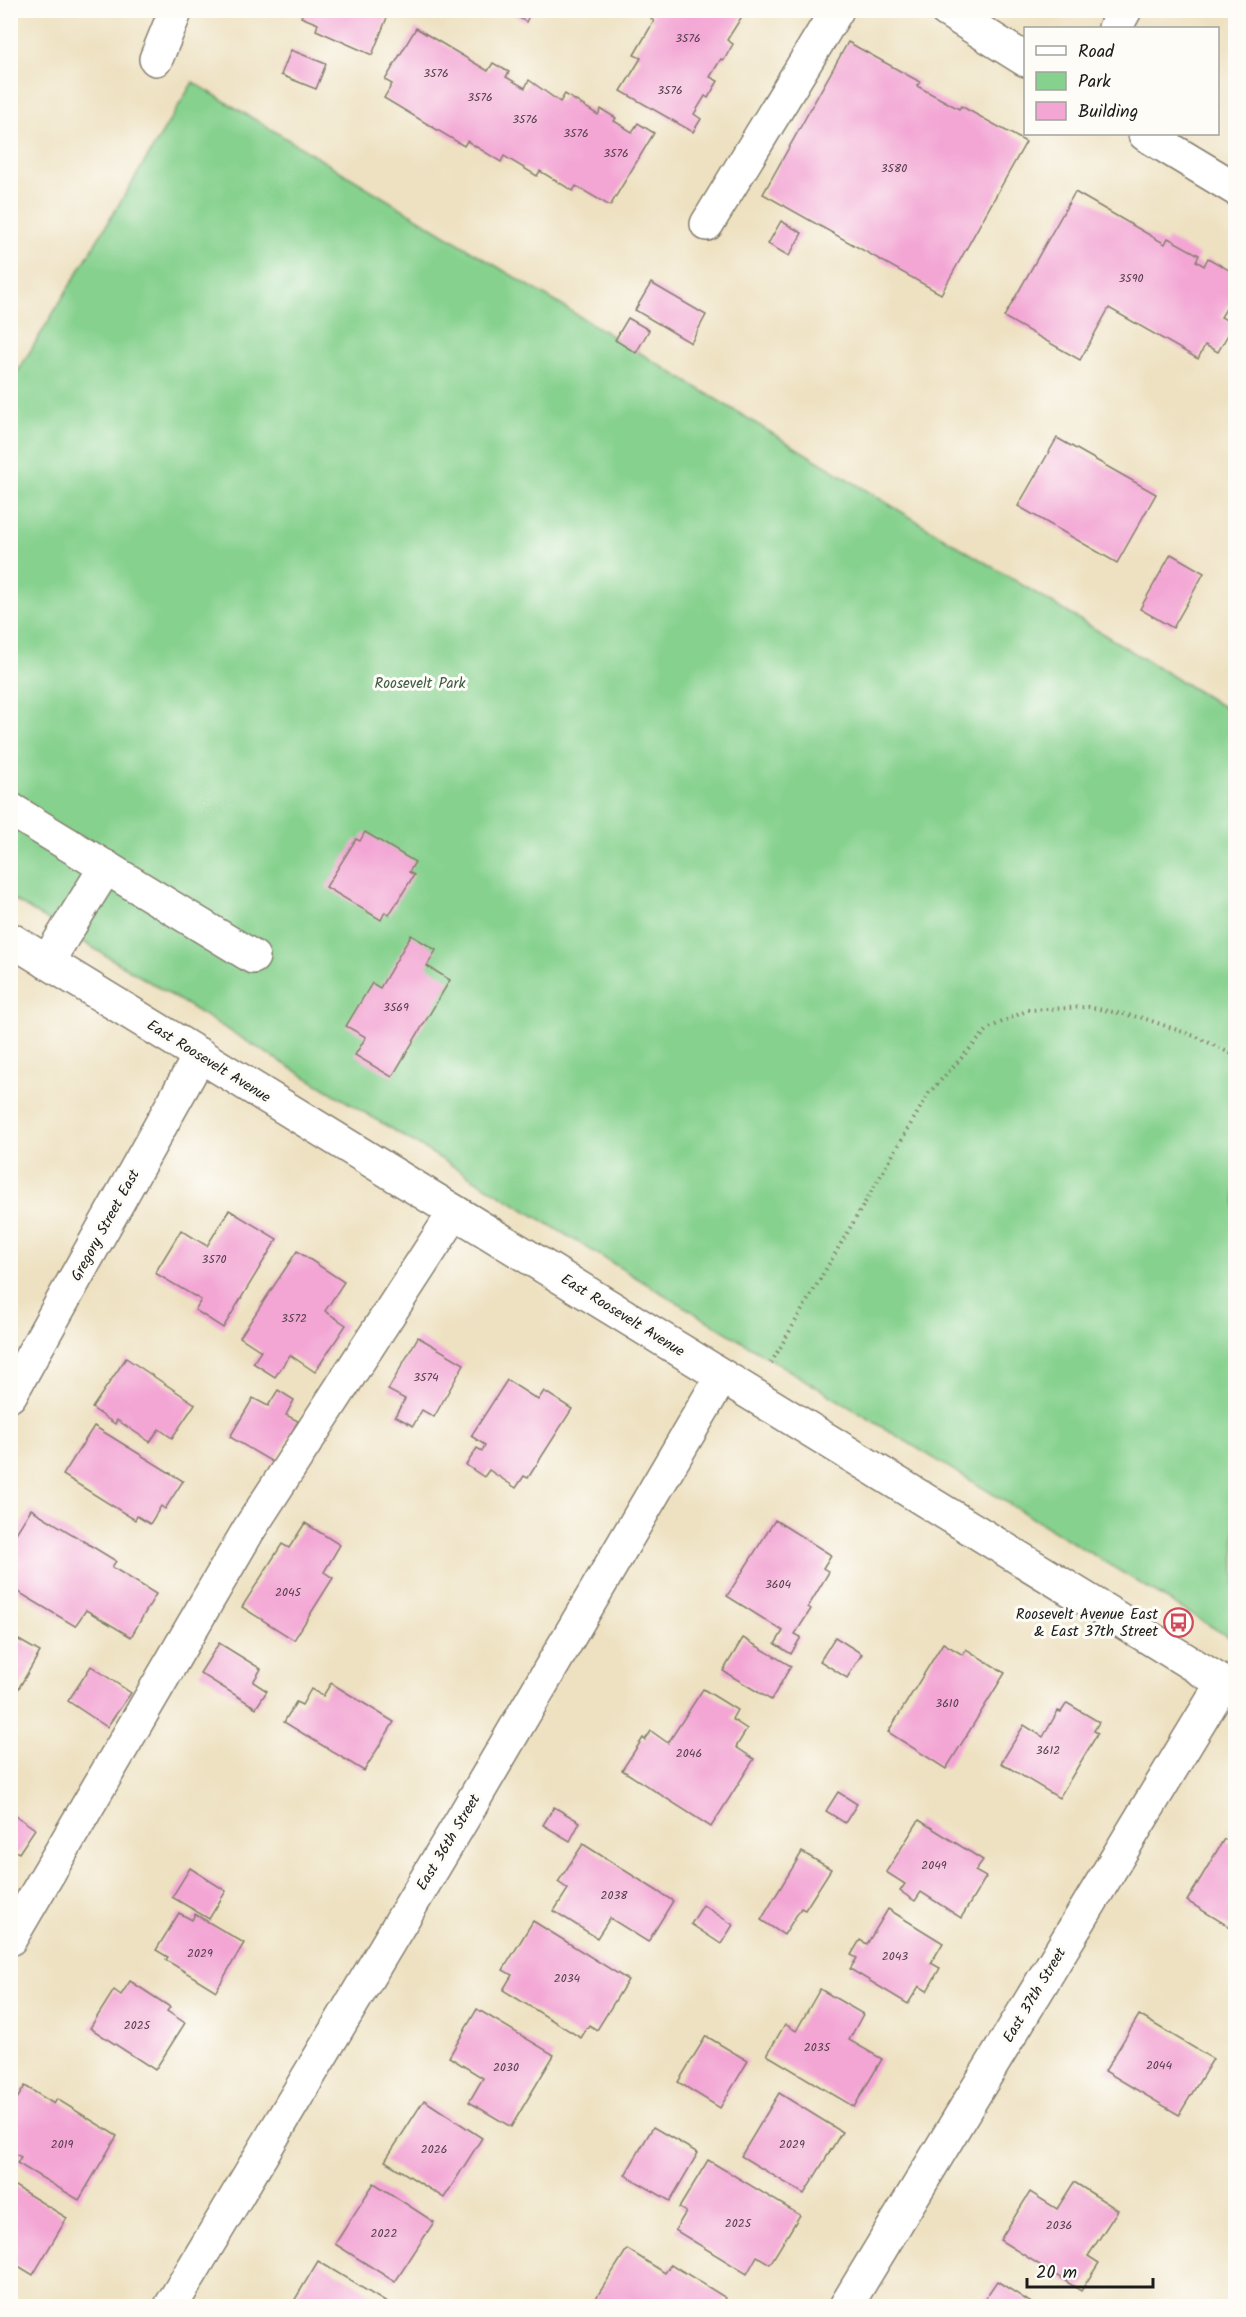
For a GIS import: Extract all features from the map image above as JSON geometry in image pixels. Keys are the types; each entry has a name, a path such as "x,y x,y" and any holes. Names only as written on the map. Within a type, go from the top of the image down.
{"street":[{"path":"156,59 176,10"},
{"path":"707,224 837,10"},
{"path":"946,10 1024,59"},
{"path":"1116,27 1125,10"},
{"path":"1147,135 1236,189"},
{"path":"10,809 253,957"},
{"path":"47,962 106,867"},
{"name":"East Roosevelt Avenue","path":"10,939 1229,1687"},
{"name":"Gregory Street East","path":"10,1395 200,1055"},
{"path":"10,1939 248,1531 454,1212"},
{"name":"East 36th Street","path":"171,2307 457,1828 722,1376"},
{"name":"East 37th Street","path":"846,2307 1229,1687"}],"path":[{"path":"752,1394 929,1093 989,1028 1028,1010 1088,1007 1143,1018 1197,1037 1236,1056"}],"green space":[{"name":"Roosevelt Park","path":"193,82 1235,714 1235,1641 11,898 11,383"}],"building":[{"path":"304,10 390,10 372,55 316,30 318,24 301,17"},
{"path":"506,10 532,10 526,22"},
{"path":"655,10 746,10 727,40 733,44 710,77 718,81 708,98 705,96 694,114 701,119 693,132 621,91 641,58 634,55 654,21 651,19"},
{"path":"416,28 488,71 493,63 509,72 506,77 525,88 529,80 560,102 565,94 598,115 601,109 616,118 614,121 632,132 638,123 654,133 610,206 576,186 573,191 540,171 537,176 504,156 501,162 467,141 464,146 384,98 392,84 385,80"},
{"path":"848,42 920,82 917,86 959,109 961,106 1026,142 941,294 763,194"},
{"path":"291,50 326,64 316,89 281,75"},
{"path":"1075,192 1165,244 1168,238 1199,255 1196,261 1204,266 1208,258 1236,274 1233,286 1236,292 1221,317 1234,324 1218,352 1205,345 1198,359 1109,308 1080,360 1004,317"},
{"path":"781,221 802,233 789,256 768,244"},
{"path":"651,283 706,315 691,343 635,310"},
{"path":"628,318 649,330 636,353 615,340"},
{"path":"1057,438 1156,494 1117,563 1018,506"},
{"path":"1171,554 1204,573 1173,628 1140,609"},
{"path":"365,832 415,862 409,872 414,875 389,915 385,912 381,920 326,887 356,839 360,841"},
{"path":"411,935 436,950 427,966 450,980 392,1077 355,1055 366,1037 346,1026 372,983 380,988"},
{"path":"229,1210 277,1239 223,1328 195,1310 201,1300 155,1273 181,1230 207,1246"},
{"path":"297,1251 344,1282 325,1311 346,1325 315,1372 290,1355 275,1377 253,1363 261,1351 240,1337"},
{"path":"418,1337 464,1364 434,1417 422,1410 413,1426 395,1416 405,1399 388,1390"},
{"path":"126,1358 195,1404 172,1438 159,1429 150,1442 117,1420 115,1424 92,1408"},
{"path":"507,1380 538,1400 544,1391 572,1409 528,1478 524,1476 516,1488 489,1470 484,1477 466,1465 477,1448 482,1451 485,1445 471,1436"},
{"path":"278,1390 294,1400 286,1415 298,1421 274,1463 230,1437 253,1398 268,1406"},
{"path":"94,1426 183,1481 165,1509 161,1506 150,1524 137,1516 135,1520 63,1475"},
{"path":"31,1509 116,1561 112,1567 156,1594 131,1637 86,1610 75,1626 10,1587 10,1543"},
{"path":"775,1520 831,1555 823,1568 829,1572 808,1607 811,1609 795,1634 801,1637 791,1654 775,1644 783,1631 727,1596"},
{"path":"305,1523 340,1545 324,1572 333,1578 294,1640 242,1607 282,1544 289,1548"},
{"path":"10,1635 40,1652 13,1698 10,1697"},
{"path":"835,1637 862,1654 847,1678 820,1661"},
{"path":"743,1638 791,1666 771,1700 723,1671"},
{"path":"219,1643 261,1669 253,1682 267,1691 256,1708 200,1673"},
{"path":"943,1643 963,1655 966,1649 1005,1673 946,1769 888,1732"},
{"path":"91,1666 131,1693 107,1727 68,1701"},
{"path":"331,1683 394,1722 364,1771 284,1722 296,1702 302,1705 311,1689 323,1696"},
{"path":"703,1689 737,1710 732,1719 747,1729 736,1747 754,1759 711,1827 622,1770 643,1738 645,1740 651,1731 668,1743"},
{"path":"1067,1703 1099,1722 1094,1731 1098,1733 1059,1798 1001,1763 1024,1725 1043,1737 1058,1711 1061,1712"},
{"path":"838,1792 857,1804 845,1823 826,1811"},
{"path":"554,1807 580,1822 570,1841 543,1825"},
{"path":"10,1812 35,1829 19,1853 10,1848"},
{"path":"919,1820 983,1860 975,1871 986,1877 961,1918 921,1892 915,1901 900,1891 905,1884 886,1872"},
{"path":"1224,1839 1236,1845 1236,1931 1187,1901"},
{"path":"583,1844 673,1901 648,1942 610,1918 597,1938 554,1911 568,1889 558,1882"},
{"path":"802,1852 831,1869 805,1910 801,1908 784,1935 761,1920"},
{"path":"190,1868 226,1891 209,1919 172,1897"},
{"path":"703,1905 733,1925 721,1944 691,1924"},
{"path":"888,1909 943,1943 931,1963 940,1968 927,1991 919,1986 908,2004 850,1969 857,1958 851,1955 860,1940 867,1944"},
{"path":"179,1913 192,1920 195,1914 244,1943 216,1991 166,1960 168,1957 156,1950"},
{"path":"533,1921 628,1980 597,2030 589,2025 581,2038 503,1990 512,1975 503,1970"},
{"path":"130,1981 170,2007 167,2011 185,2023 155,2070 90,2028 114,1990 121,1995"},
{"path":"820,1989 863,2014 849,2040 882,2059 854,2107 767,2055 785,2024 796,2031"},
{"path":"477,2009 554,2055 511,2127 469,2102 483,2078 449,2057"},
{"path":"1139,2015 1213,2059 1179,2115 1105,2071"},
{"path":"706,2036 748,2061 720,2108 678,2082"},
{"path":"25,2086 54,2104 57,2099 117,2136 79,2200 17,2163 21,2157 10,2151 10,2110"},
{"path":"779,2093 842,2132 804,2194 741,2156"},
{"path":"424,2100 482,2138 444,2198 385,2161"},
{"path":"653,2127 698,2153 670,2201 625,2175"},
{"path":"708,2160 800,2215 770,2264 757,2256 747,2274 675,2230 686,2212 679,2208"},
{"path":"1074,2182 1118,2210 1088,2256 1099,2263 1081,2291 1000,2240 1030,2192 1057,2209"},
{"path":"10,2183 67,2218 33,2275 10,2261"},
{"path":"374,2183 434,2222 395,2282 335,2244"},
{"path":"627,2249 665,2273 671,2264 726,2298 720,2306 591,2306"},
{"path":"318,2261 392,2306 291,2306"},
{"path":"997,2281 1036,2306 980,2306"}],"place":[{"name":"Roosevelt Avenue East & East 37th Street","path":"1179,1623"}]}
